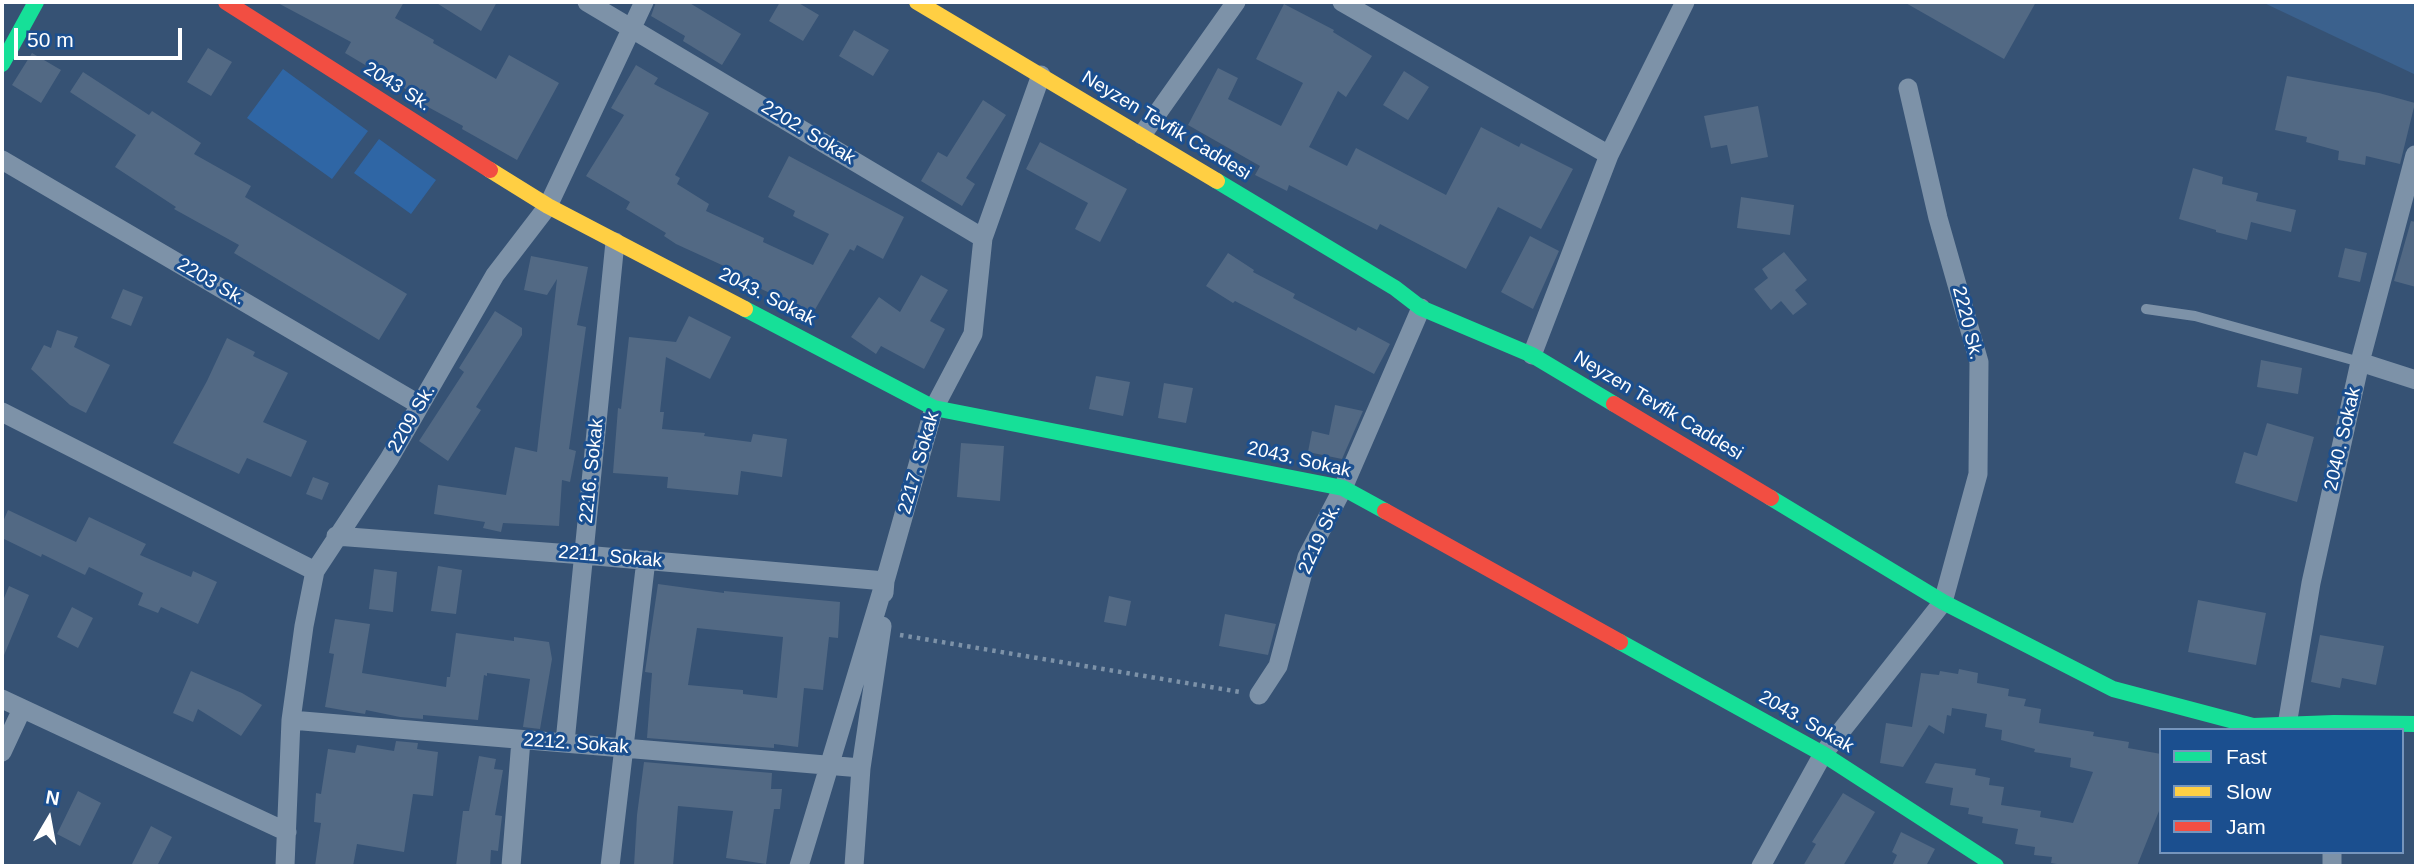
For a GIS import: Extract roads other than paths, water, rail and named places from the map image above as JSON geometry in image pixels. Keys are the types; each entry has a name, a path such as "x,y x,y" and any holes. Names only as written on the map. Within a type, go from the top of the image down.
{"street":[{"path":"2,64 36,2"},
{"name":"2043 Sk.","path":"226,2 548,206"},
{"name":"2202. Sokak","path":"587,2 983,238"},
{"name":"2209 Sk.","path":"285,866 291,720 304,626 315,571 389,458 495,275 548,206 644,2"},
{"name":"Neyzen Tevfik Caddesi","path":"917,2 1395,288 1421,308 1532,355 1944,602 2113,689 2253,726 2416,724"},
{"path":"1142,135 1236,2"},
{"path":"1342,2 1609,155"},
{"path":"1532,355 1609,155 1685,2"},
{"name":"2217. Sokak","path":"854,866 861,768 882,632 885,581 934,408 973,334 983,238 1041,75"},
{"name":"2220 Sk.","path":"1908,88 1938,218 1979,362 1978,474 1944,602"},
{"name":"2040. Sokak","path":"2287,726 2311,583 2360,362 2415,155"},
{"name":"2203 Sk.","path":"2,160 420,405"},
{"name":"2043. Sokak","path":"548,206 934,408 1343,488 1823,754 1996,866"},
{"name":"2216. Sokak","path":"565,743 615,242"},
{"name":"2219 Sk.","path":"1259,695 1278,666 1307,557 1343,488 1421,308"},
{"path":"2360,362 2416,380"},
{"path":"2,412 315,571"},
{"name":"2211. Sokak","path":"336,536 885,581"},
{"path":"610,866 646,560"},
{"path":"799,866 885,581"},
{"path":"1761,866 1823,754 1944,602"},
{"path":"2,699 287,832"},
{"path":"2,752 22,709"},
{"name":"2212. Sokak","path":"291,720 861,768"},
{"path":"511,866 521,740"}],"lane":[{"path":"2146,309 2195,316 2360,362"}]}
